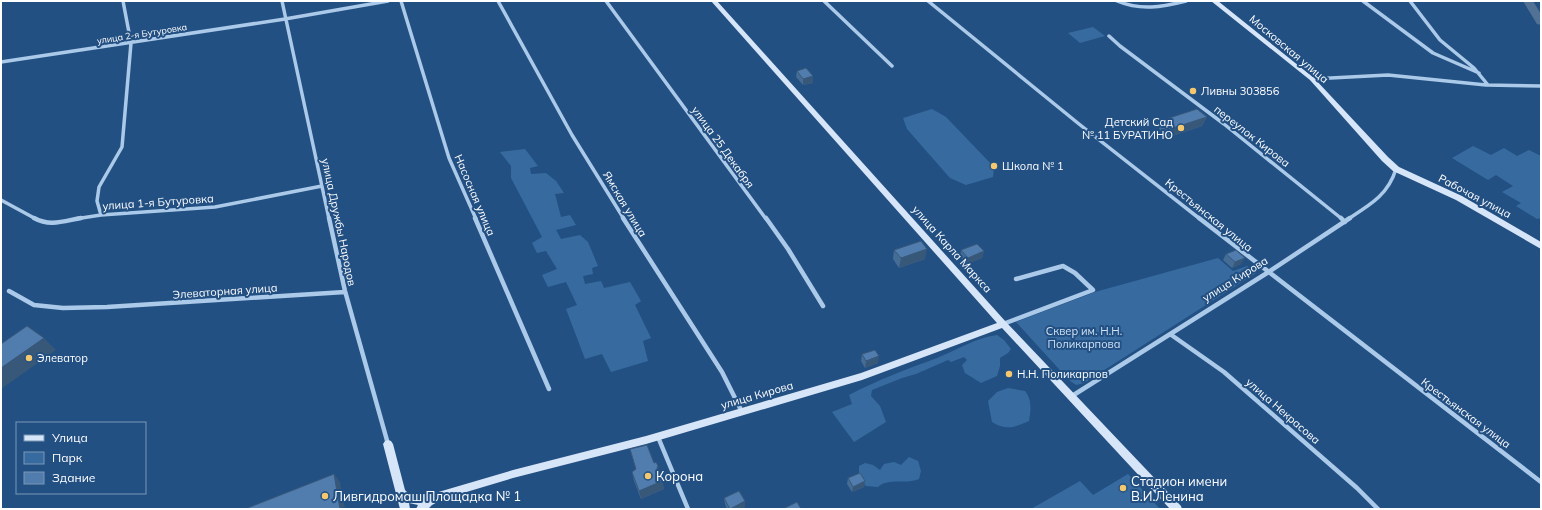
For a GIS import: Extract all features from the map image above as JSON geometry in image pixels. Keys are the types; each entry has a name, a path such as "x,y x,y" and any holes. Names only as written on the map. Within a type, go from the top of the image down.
{"street":[{"path":"101,215 97,201 101,182 122,146 131,43 123,1"},
{"name":"улица Дружбы Народов","path":"282,1 345,292 388,444"},
{"name":"улица 2-я Бутуровка","path":"1,62 286,19 388,1"},
{"name":"Насосная улица","path":"401,1 449,158 549,389"},
{"name":"Ямская улица","path":"498,1 572,135 643,251 694,326 722,372 742,412"},
{"name":"улица 25 Декабря","path":"606,1 788,249 823,306"},
{"name":"улица Карла Маркса","path":"714,1 1003,324 1177,509"},
{"path":"824,1 892,66"},
{"name":"Крестьянская улица","path":"928,1 1267,273 1541,482"},
{"path":"1117,1 1125,5 1152,9 1186,1"},
{"name":"Московская улица","path":"1214,1 1312,79 1385,159 1396,169"},
{"path":"1363,1 1433,53 1479,72"},
{"path":"1410,1 1435,35 1479,72 1488,85"},
{"name":"переулок Кирова","path":"1109,36 1120,46 1224,124 1346,222"},
{"path":"1312,79 1388,75 1488,85 1541,86"},
{"name":"улица Кирова","path":"1072,396 1346,222 1374,202 1385,192 1392,182 1396,169"},
{"name":"Рабочая улица","path":"1396,169 1459,198 1541,246"},
{"name":"улица 1-я Бутуровка","path":"1,200 42,223 49,224 101,215 215,208 322,186"},
{"path":"1003,324 1093,290 1076,273 1068,267 1063,266 1016,279"},
{"name":"Элеваторная улица","path":"9,291 34,305 63,308 107,307 345,292"},
{"name":"улица Кирова","path":"441,495 513,474 658,436 862,376 1003,324"},
{"name":"улица Некрасова","path":"1170,334 1224,372 1357,488 1378,509"},
{"path":"658,436 688,509"},
{"path":"388,444 405,509"},
{"path":"400,492 405,497 412,500 425,499 441,495"},
{"path":"421,509 428,502 441,495"}],"green space":[{"path":"1093,27 1105,36 1080,43 1068,33"},
{"path":"932,109 946,117 994,167 993,177 966,185 950,178 907,129 903,118"},
{"path":"1473,146 1491,155 1504,148 1517,156 1529,150 1541,156 1541,218 1537,219 1516,206 1521,203 1502,192 1513,186 1496,175 1488,180 1452,158"},
{"path":"525,149 538,166 530,168 531,174 546,173 556,181 564,193 555,194 561,217 570,215 576,225 556,230 561,239 580,235 588,242 598,266 592,268 593,274 583,276 585,284 601,281 604,288 630,282 641,301 635,305 651,338 643,341 648,361 611,372 602,354 585,359 566,309 577,305 566,282 548,287 542,275 557,269 546,251 537,253 532,243 542,237 511,178 511,166 500,152"},
{"name":"Сквер им. Н.Н. Поликарпова","path":"1218,258 1233,271 1247,266 1256,273 1084,383 1076,385 1069,380 1016,322 1095,292"},
{"path":"997,335 1004,340 1011,349 1000,358 1000,366 997,376 981,383 965,373 962,365 967,360 964,357 951,362 948,360 916,374 872,390 871,396 880,406 886,422 854,442 832,412 852,404 849,395 871,384 937,358 974,341"},
{"path":"1008,388 1025,391 1030,401 1029,421 1010,427 997,425 992,422 988,401 997,392"},
{"path":"909,457 918,461 921,471 919,479 914,481 887,482 878,487 866,486 859,476 859,466 865,463 873,465 880,470 884,464 894,462 901,465"},
{"name":"Стадион имени В.И.Ленина","path":"1128,474 1160,509 1031,509 1080,481 1093,495"}],"building":[{"path":"806,68 813,76 803,79 797,71"},
{"path":"1197,109 1207,117 1173,128 1163,120"},
{"path":"921,241 927,249 901,258 894,250"},
{"path":"977,244 984,251 968,258 961,250"},
{"path":"1236,250 1245,258 1235,262 1226,254"},
{"path":"27,326 44,338 1,368 1,344"},
{"path":"875,350 879,356 866,361 862,354"},
{"name":"Корона","path":"647,445 654,463 656,462 658,466 657,468 662,481 639,491 632,472 636,469 630,449"},
{"path":"860,473 865,481 853,487 848,478"},
{"path":"334,474 340,509 245,509"},
{"path":"739,491 745,501 730,509 724,498"},
{"path":"797,502 801,509 783,509"}],"waterway":[{"path":"1528,1 1541,22"}],"place":[{"name":"Ливны 303856","path":"1193,91"},
{"name":"Детский Сад № 11 БУРАТИНО","path":"1181,128"},
{"name":"Школа № 1","path":"994,166"},
{"name":"Элеватор","path":"29,358"},
{"name":"Н.Н. Поликарпов","path":"1009,374"},
{"name":"Корона","path":"648,476"},
{"name":"Стадион имени В.И.Ленина","path":"1123,488"},
{"name":"Ливгидромаш Площадка № 1","path":"325,496"}]}
